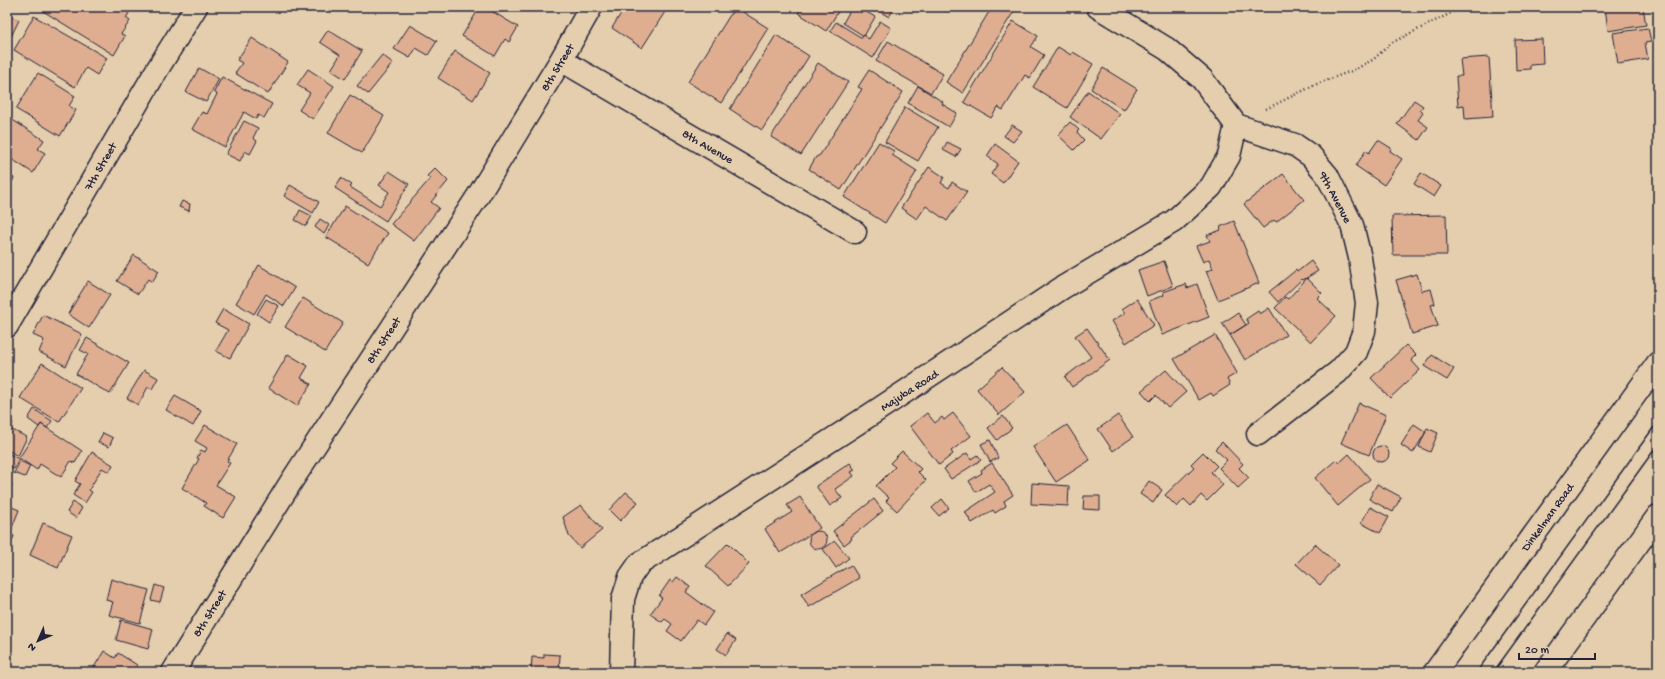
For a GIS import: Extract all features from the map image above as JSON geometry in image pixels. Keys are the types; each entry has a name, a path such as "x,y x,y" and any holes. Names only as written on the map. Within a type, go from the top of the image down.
{"street":[{"name":"7th Street","path":"7,326 155,73 196,7"},
{"name":"8th Street","path":"173,672 292,482 478,196 561,60 591,7"},
{"path":"1098,7 1167,49 1202,79 1236,125"},
{"name":"8th Avenue","path":"561,60 855,232"},
{"name":"9th Avenue","path":"1236,125 1295,145 1311,156 1327,175 1352,225 1360,258 1367,303 1364,331 1356,352 1338,372 1258,434"},
{"name":"Majuba Road","path":"621,672 623,599 630,577 639,564 870,415 1062,288 1174,221 1211,187 1229,156 1236,125"},
{"name":"Dinkelman Road","path":"1435,672 1658,363"},
{"path":"1545,672 1658,516"}],"lane":[{"path":"1484,672 1658,433"}],"path":[{"path":"1236,125 1318,84 1354,70 1374,59 1391,43 1463,7"}],"building":[{"path":"45,7 119,7 129,13 126,18 130,21 121,34 125,36 114,55 43,11"},
{"path":"480,7 485,7 518,27 509,42 505,39 495,56 462,36"},
{"path":"625,7 668,7 642,48 612,28"},
{"path":"735,7 768,28 721,103 688,82"},
{"path":"802,7 841,7 826,31 798,13"},
{"path":"852,7 858,7 875,17 864,36 843,23"},
{"path":"872,7 895,7 889,17"},
{"path":"992,7 1016,8 963,93 946,82"},
{"path":"1605,7 1643,7 1646,25 1608,31"},
{"path":"7,15 19,20 7,45"},
{"path":"34,16 107,58 97,75 86,68 75,87 14,50"},
{"path":"880,21 891,28 873,58 830,31 836,22 862,38 863,35 869,39"},
{"path":"1013,21 1038,36 1031,47 1044,55 1030,78 1025,75 1003,110 998,107 991,118 964,102"},
{"path":"410,25 437,41 428,55 416,48 410,58 394,49"},
{"path":"1648,28 1651,42 1645,43 1648,59 1618,64 1613,33"},
{"path":"328,30 362,51 345,79 331,70 340,55 320,42"},
{"path":"776,35 809,56 762,130 730,109"},
{"path":"252,38 288,62 268,94 235,73 242,63 237,60"},
{"path":"1542,39 1543,64 1530,65 1530,69 1516,70 1515,40"},
{"path":"888,41 943,74 931,93 876,61"},
{"path":"1058,47 1071,55 1073,52 1093,64 1067,108 1033,87"},
{"path":"455,51 490,73 473,100 438,78"},
{"path":"382,55 393,63 368,94 357,86"},
{"path":"1489,57 1493,117 1465,119 1464,105 1458,106 1456,76 1462,76 1460,59"},
{"path":"818,63 848,82 801,155 771,137"},
{"path":"199,68 219,79 206,102 186,92"},
{"path":"1103,68 1137,89 1124,110 1091,89"},
{"path":"308,69 334,86 313,119 299,110 310,93 297,85"},
{"path":"869,70 903,92 841,190 809,169 816,157 820,155 862,89 858,87"},
{"path":"38,73 75,96 69,106 76,110 60,136 16,109"},
{"path":"222,77 272,104 264,118 258,115 256,119 244,112 225,147 192,129 202,112 207,114 217,94 214,92"},
{"path":"918,86 957,113 949,127 908,103"},
{"path":"1088,91 1120,114 1101,139 1070,117"},
{"path":"350,95 384,116 362,153 328,133"},
{"path":"1414,100 1423,106 1420,110 1423,113 1418,120 1428,127 1419,140 1397,124"},
{"path":"905,107 938,127 918,161 885,142"},
{"path":"11,119 44,140 38,149 45,153 33,173 7,156 7,126"},
{"path":"244,121 258,128 253,138 257,141 250,154 245,151 240,161 226,154"},
{"path":"1070,122 1079,130 1077,132 1084,140 1074,150 1058,135"},
{"path":"1012,125 1022,131 1013,142 1004,136"},
{"path":"1378,140 1391,148 1390,151 1402,159 1384,185 1356,166 1366,150 1369,153"},
{"path":"879,142 894,151 892,155 917,171 885,223 844,197"},
{"path":"947,142 961,149 956,157 943,150"},
{"path":"995,144 1018,161 1003,183 991,174 998,164 987,156"},
{"path":"929,167 944,177 941,183 949,188 952,182 967,192 947,221 926,206 917,219 901,208"},
{"path":"435,168 448,181 431,202 439,208 414,241 391,224 430,179 427,176"},
{"path":"389,171 409,184 386,221 335,188 341,178 352,185 350,187 380,206 389,192 379,185"},
{"path":"1421,173 1441,186 1434,197 1414,184"},
{"path":"1283,174 1304,200 1276,222 1274,220 1263,228 1244,204"},
{"path":"7,175 14,178 7,192"},
{"path":"290,185 319,202 313,213 284,196"},
{"path":"182,201 190,204 189,211 179,207"},
{"path":"345,206 388,233 368,263 326,237"},
{"path":"300,210 312,216 306,226 295,220"},
{"path":"1446,215 1447,255 1393,255 1392,216"},
{"path":"320,219 329,225 324,234 315,227"},
{"path":"1234,221 1259,283 1218,300 1206,271 1213,269 1209,259 1203,262 1196,246 1210,241 1207,235 1221,230 1220,227"},
{"path":"134,255 159,271 152,282 148,279 138,294 117,281"},
{"path":"1164,261 1173,286 1147,296 1138,270"},
{"path":"1311,261 1318,271 1303,280 1302,279 1278,302 1269,292 1296,270 1297,272"},
{"path":"259,265 295,288 284,306 266,294 254,314 236,303"},
{"path":"1417,274 1422,291 1431,289 1435,304 1431,305 1438,326 1412,334 1396,280"},
{"path":"1307,278 1322,293 1317,298 1336,316 1311,342 1275,308 1285,297 1288,299"},
{"path":"88,281 110,295 89,328 68,314"},
{"path":"1186,284 1187,288 1197,284 1209,317 1162,335 1149,301 1164,295 1163,292"},
{"path":"303,298 343,323 325,352 285,327"},
{"path":"266,299 279,306 269,322 257,314"},
{"path":"1137,299 1154,325 1126,343 1112,321 1125,313 1122,309"},
{"path":"1269,308 1286,335 1245,360 1230,335 1249,323 1246,319 1258,311 1260,314"},
{"path":"223,309 249,324 230,358 216,351 228,330 215,323"},
{"path":"1238,313 1246,325 1230,335 1222,323"},
{"path":"43,315 82,334 66,366 39,352 44,340 33,335"},
{"path":"1087,328 1110,360 1072,387 1065,377 1091,357 1075,336"},
{"path":"1215,335 1237,373 1227,379 1230,385 1213,396 1211,393 1199,400 1174,359"},
{"path":"87,338 129,363 110,394 76,374 88,354 80,350"},
{"path":"1406,345 1416,355 1411,360 1420,370 1390,398 1371,378"},
{"path":"288,354 308,366 301,378 311,384 297,406 268,388"},
{"path":"1432,355 1454,369 1447,380 1424,366"},
{"path":"42,363 81,388 59,422 20,398"},
{"path":"1002,367 1025,392 999,415 977,389"},
{"path":"144,370 158,378 152,389 148,387 138,405 127,398"},
{"path":"1166,370 1186,392 1168,408 1156,395 1150,401 1141,391"},
{"path":"175,396 201,411 193,426 166,410"},
{"path":"1359,403 1386,415 1369,455 1341,443"},
{"path":"34,409 52,421 47,428 41,424 39,427 28,419"},
{"path":"927,413 935,423 942,417 944,420 953,413 971,436 951,451 953,454 939,465 910,426"},
{"path":"1118,415 1133,437 1113,451 1098,429"},
{"path":"1003,416 1012,428 997,440 988,428"},
{"path":"7,421 13,423 10,429 27,437 18,456 7,450"},
{"path":"41,424 82,451 75,463 71,461 61,477 40,464 37,470 19,458"},
{"path":"1414,424 1426,432 1413,453 1401,445"},
{"path":"205,425 237,444 227,461 230,463 216,485 236,497 223,518 204,506 206,503 182,488 199,459 197,458 201,450 205,452 207,448 195,441"},
{"path":"1067,425 1090,460 1056,482 1033,447"},
{"path":"1427,428 1438,433 1430,452 1419,447"},
{"path":"103,433 113,438 109,447 98,442"},
{"path":"990,440 998,458 990,462 981,444"},
{"path":"1222,442 1243,464 1239,468 1249,478 1238,488 1219,468 1227,460 1215,449"},
{"path":"1378,446 1384,446 1389,451 1387,460 1384,462 1378,462 1373,457 1373,451"},
{"path":"902,451 921,469 918,472 926,480 897,511 886,501 889,498 876,486 895,467 890,463"},
{"path":"92,452 113,465 109,472 102,468 89,490 92,492 85,503 73,495 80,484 75,481"},
{"path":"1203,452 1217,466 1211,472 1223,485 1207,501 1201,495 1191,506 1184,499 1177,507 1165,495 1194,467 1191,464"},
{"path":"967,453 971,459 977,455 981,460 951,479 944,469"},
{"path":"9,454 19,459 14,469 7,465 7,457"},
{"path":"1349,454 1370,479 1338,506 1315,478 1336,460 1339,463"},
{"path":"20,461 30,466 25,477 14,473"},
{"path":"850,463 855,470 851,472 854,476 835,489 842,498 830,506 816,486"},
{"path":"992,463 1013,495 1004,501 1006,506 995,513 993,510 972,523 965,512 995,492 989,484 976,492 969,481 982,473 981,470"},
{"path":"1149,481 1162,490 1153,503 1140,494"},
{"path":"7,482 12,484 7,498"},
{"path":"1032,483 1069,486 1068,506 1031,504"},
{"path":"1377,484 1401,497 1393,512 1369,499"},
{"path":"626,492 638,502 620,521 609,510"},
{"path":"1084,496 1100,496 1100,510 1083,509"},
{"path":"800,497 820,528 780,553 765,529 792,512 787,505"},
{"path":"874,499 883,511 851,537 852,539 844,545 833,531"},
{"path":"942,499 949,508 939,516 932,508"},
{"path":"73,502 82,508 76,518 67,512"},
{"path":"7,505 19,510 9,535 14,536 7,553"},
{"path":"581,505 602,530 580,548 569,536 563,517"},
{"path":"1370,507 1389,517 1380,533 1361,523"},
{"path":"43,523 72,535 58,568 30,555"},
{"path":"814,531 822,531 827,536 825,547 822,549 814,549 809,544 809,536"},
{"path":"835,541 849,558 836,568 823,549"},
{"path":"728,543 749,564 728,586 706,566"},
{"path":"1315,544 1338,565 1320,585 1296,564"},
{"path":"851,565 859,578 809,607 801,594"},
{"path":"677,577 690,587 686,592 713,612 704,625 697,620 681,641 667,631 672,624 665,619 662,622 650,614 662,598 659,596 670,580 673,582"},
{"path":"111,579 149,590 140,623 109,615 113,602 106,600"},
{"path":"155,585 164,588 160,602 151,600"},
{"path":"121,620 153,629 148,649 116,640"},
{"path":"727,634 736,640 726,655 717,649"},
{"path":"104,651 115,658 118,653 137,665 133,672 91,672"},
{"path":"544,654 560,655 559,672 531,672 532,657 544,658"}]}
